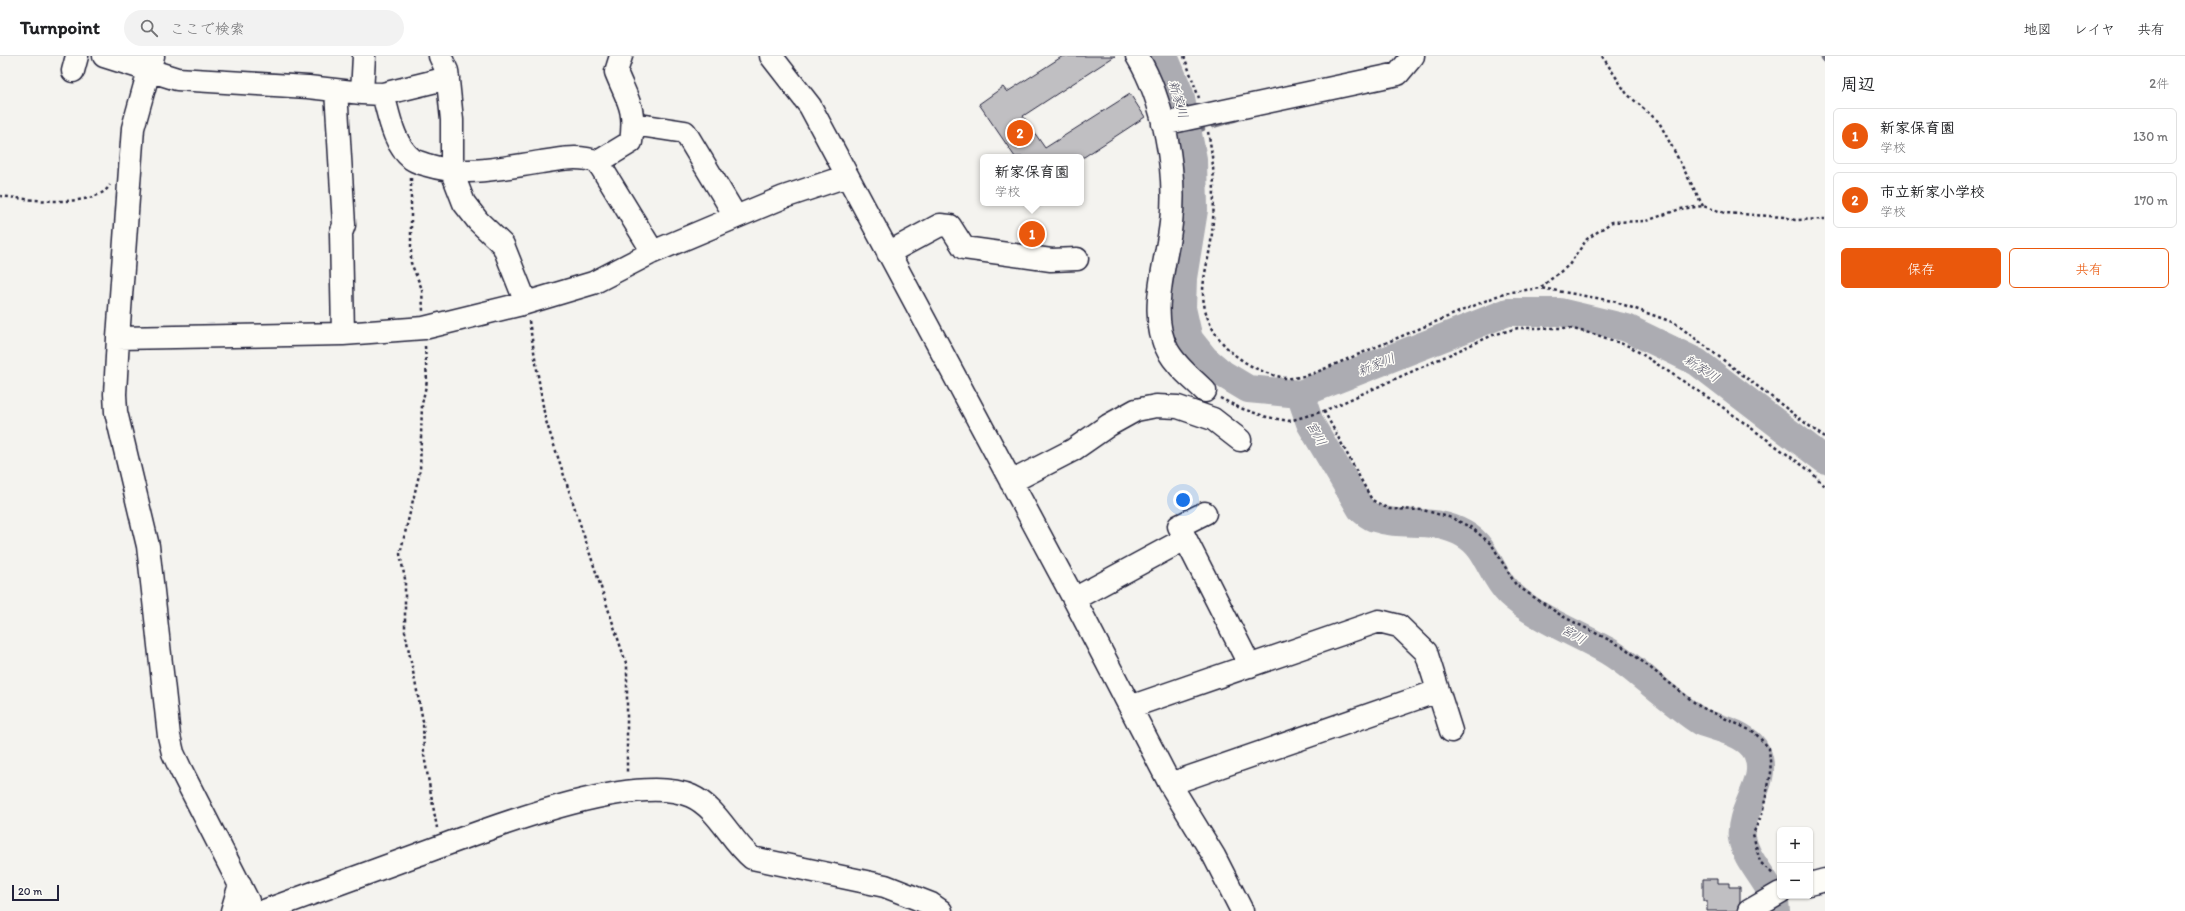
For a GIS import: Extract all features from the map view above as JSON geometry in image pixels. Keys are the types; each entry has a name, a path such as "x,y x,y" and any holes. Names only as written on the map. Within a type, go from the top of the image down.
{"street":[{"path":"104,56 151,64 177,79 373,93 448,78"},
{"path":"364,56 373,93 401,147 413,160 452,172 488,170 566,158 591,159 598,162 653,252"},
{"path":"440,56 447,70 448,78 452,120 452,172 464,203 478,221 503,245 526,303"},
{"path":"598,162 631,142 633,124 632,105 616,72 621,56"},
{"path":"770,56 810,106 1074,599 1170,784 1214,856 1242,911"},
{"path":"1137,56 1153,90 1163,124 1170,159 1173,195 1171,223 1159,294 1161,329 1167,350 1179,366 1205,391"},
{"path":"1163,124 1398,74 1413,56"},
{"path":"151,64 133,128 118,338 115,394 116,412 148,546 169,736 173,753 240,884 248,901 249,911"},
{"path":"336,90 344,225 341,233 343,334"},
{"path":"633,124 685,132 736,217"},
{"path":"118,338 343,334 424,328 526,303 593,283 653,252 736,217 784,197 847,176"},
{"path":"888,253 940,225 950,226 964,248 1051,260 1077,259"},
{"path":"1179,366 1188,391 1199,407 1240,440"},
{"path":"1011,482 1073,450 1109,424 1136,410 1156,406 1178,407 1213,419"},
{"path":"1205,513 1178,526 1250,666"},
{"path":"1074,599 1185,539"},
{"path":"1130,707 1379,621 1399,626 1426,652 1451,731"},
{"path":"1170,784 1438,691"},
{"path":"264,911 518,819 569,804 627,793 645,790 673,790 692,797 708,807 742,850 752,858 885,886 931,904 941,911"},
{"path":"1813,883 1825,880"},
{"path":"232,911 240,884"}],"path":[{"path":"1184,56 1205,115 1210,139 1213,182 1213,232 1203,293 1207,316 1224,347 1252,368 1286,378 1312,374 1504,293 1541,288 1613,301 1675,323 1825,438"},
{"path":"1602,56 1627,94 1659,122 1703,206"},
{"path":"411,158 411,262 422,289 427,381 422,404 420,471 400,554 405,579 405,632 423,721 424,754 440,847"},
{"path":"0,196 39,201 93,198 106,192 112,182"},
{"path":"1541,288 1569,265 1587,239 1612,222 1646,221 1680,209 1703,206 1725,213 1784,217 1795,220 1825,219"},
{"path":"526,303 545,418 627,666 627,793"},
{"path":"1205,391 1240,408 1289,421 1317,414 1493,335 1518,328 1569,328 1597,335 1631,347 1661,366 1810,472 1825,486"},
{"path":"1324,411 1372,500 1389,509 1423,510 1452,518 1472,528 1492,545 1516,585 1562,616 1625,648 1699,706 1754,732 1769,748 1771,773 1762,814 1753,834 1767,895"}],"building":[{"path":"1063,56 1115,56 1023,116 1045,148 1130,94 1145,117 1084,157 1084,154 1013,154 979,104 1003,87 1007,92"},
{"path":"1703,879 1718,879 1718,883 1729,883 1729,887 1740,887 1740,902 1737,911 1707,911 1707,901 1703,901"}],"waterway":[{"name":"新家川","path":"1164,56 1180,94 1193,159 1194,210 1183,278 1182,308 1189,339 1205,359 1223,374 1248,389 1300,394 1508,312 1560,312 1627,328 1697,362 1825,460"},
{"path":"1822,56 1825,61"},
{"path":"1213,126 1237,119"},
{"path":"1189,134 1203,129"},
{"name":"宮川","path":"1300,394 1310,423 1361,509 1369,516 1386,521 1441,525 1464,534 1479,546 1503,586 1520,602 1544,618 1608,651 1701,722 1740,736 1753,746 1760,764 1760,774 1744,817 1742,838 1749,857 1771,891 1776,911"}],"place":[{"name":"市立新家小学校","path":"1020,133"},
{"name":"新家保育園","path":"1032,234"}]}
